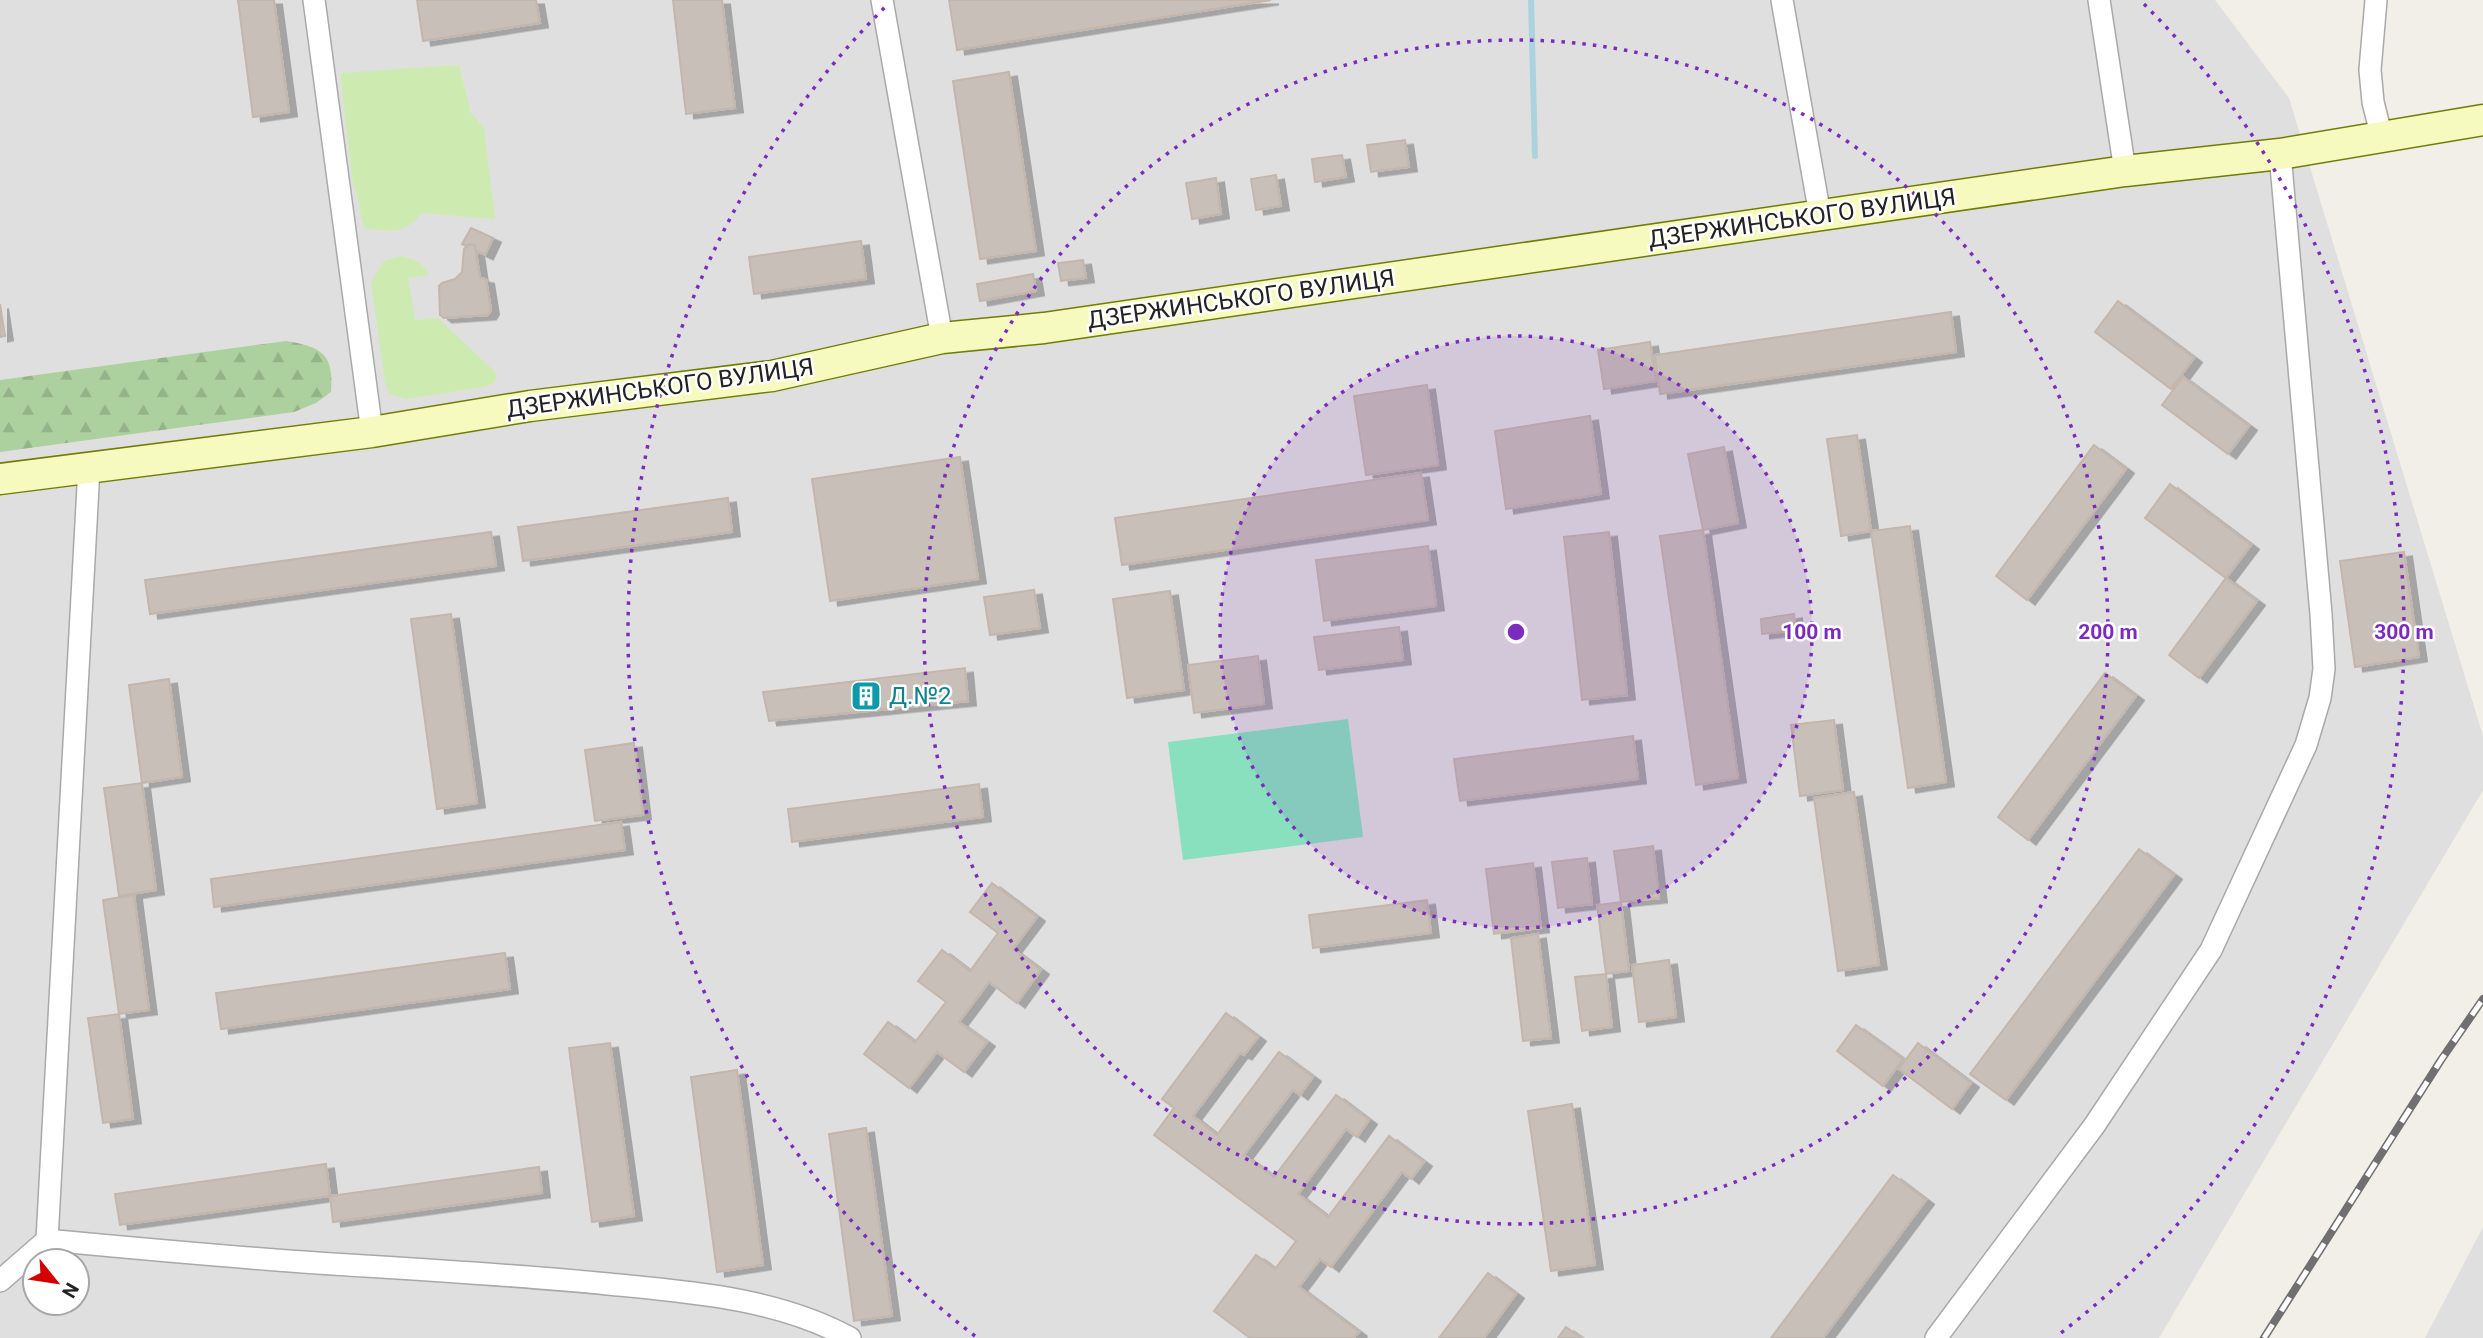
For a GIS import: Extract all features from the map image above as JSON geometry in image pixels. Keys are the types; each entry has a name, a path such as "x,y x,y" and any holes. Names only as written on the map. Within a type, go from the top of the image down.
{"main road":[{"name":"ДЗЕРЖИНСЬКОГО ВУЛИЦЯ","path":"0,479 372,432 543,404 772,376 942,338 1044,328 2125,171 2280,154 2483,120"}],"street":[{"path":"314,0 372,432"},
{"path":"882,0 942,338"},
{"path":"1782,0 1820,215"},
{"path":"2099,0 2125,171"},
{"path":"2376,0 2370,71 2373,102 2382,138"},
{"path":"1936,1338 2094,1126 2211,950 2305,745 2320,698 2324,669 2321,614 2280,154"},
{"path":"0,1281 47,1240 89,468"},
{"path":"47,1240 278,1261 509,1275 649,1288 747,1301 796,1314 850,1338"}],"shaded area":[{"path":"0,0 2215,0 2289,98 2483,736 2483,790 2159,1338 0,1338"},
{"path":"2483,1227 2483,1338 2425,1338"}],"green space":[{"path":"459,65 471,113 484,128 495,219 421,213 403,229 389,231 365,228 353,185 340,73"},
{"path":"401,256 418,262 429,275 408,278 415,320 438,318 495,372 494,383 484,387 406,399 390,394 385,384 371,281 384,261"},
{"path":"286,341 317,350 328,361 330,369 331,392 316,403 294,412 0,452 0,380"},
{"path":"1348,719 1363,837 1183,860 1168,742"}],"building":[{"path":"238,0 274,0 289,112 253,117"},
{"path":"417,0 536,0 540,23 423,41"},
{"path":"673,0 722,0 735,108 686,114"},
{"path":"949,0 1271,0 957,50"},
{"path":"1009,72 1036,251 980,259 953,81"},
{"path":"1405,140 1409,167 1371,172 1367,145"},
{"path":"1342,155 1346,177 1315,182 1312,159"},
{"path":"1276,175 1281,206 1256,210 1251,179"},
{"path":"1216,178 1221,214 1192,219 1186,183"},
{"path":"471,228 493,238 485,255 462,244"},
{"path":"861,241 866,279 754,294 749,257"},
{"path":"469,244 475,245 480,278 486,279 491,310 488,315 444,318 440,315 439,286 455,279 462,272 464,249"},
{"path":"1083,260 1086,278 1061,281 1058,263"},
{"path":"1033,274 1036,291 980,301 977,284"},
{"path":"2118,301 2194,358 2171,389 2095,332"},
{"path":"0,304 5,336 0,337"},
{"path":"1951,312 1956,352 1660,394 1655,355"},
{"path":"1650,342 1656,381 1604,389 1598,350"},
{"path":"2183,377 2249,426 2228,454 2162,405"},
{"path":"1427,385 1438,465 1366,475 1354,396"},
{"path":"1590,416 1601,494 1506,509 1495,431"},
{"path":"1857,435 1871,531 1841,536 1827,439"},
{"path":"2094,445 2126,469 2027,600 1996,576"},
{"path":"1724,447 1738,523 1703,530 1688,454"},
{"path":"960,457 978,579 830,601 812,479"},
{"path":"1421,473 1428,520 1122,565 1115,518"},
{"path":"2170,484 2251,545 2226,578 2145,518"},
{"path":"728,498 732,532 523,561 518,527"},
{"path":"1910,526 1946,782 1908,788 1871,531"},
{"path":"1703,530 1738,778 1696,785 1660,536"},
{"path":"491,532 496,566 150,614 145,580"},
{"path":"1609,532 1627,695 1582,700 1564,537"},
{"path":"1428,546 1436,606 1324,621 1316,560"},
{"path":"2404,552 2419,657 2355,667 2340,561"},
{"path":"2226,578 2257,601 2199,678 2169,655"},
{"path":"1034,590 1040,628 990,635 984,597"},
{"path":"1170,591 1184,690 1127,698 1113,599"},
{"path":"451,614 477,803 437,809 411,619"},
{"path":"1794,614 1796,630 1762,634 1761,619"},
{"path":"1399,627 1403,660 1319,670 1314,637"},
{"path":"1258,656 1264,704 1194,713 1188,665"},
{"name":"Д.№2","path":"965,668 968,701 769,721 763,692"},
{"path":"2105,673 2136,696 2028,840 1998,817"},
{"path":"169,679 182,777 142,783 129,685"},
{"path":"1834,720 1843,790 1800,796 1791,725"},
{"path":"1633,736 1638,779 1460,801 1454,759"},
{"path":"634,743 643,815 595,821 585,750"},
{"path":"142,783 156,890 119,896 104,788"},
{"path":"979,784 983,817 792,842 788,809"},
{"path":"1854,792 1879,965 1838,971 1814,798"},
{"path":"621,822 625,850 214,907 211,879"},
{"path":"1653,846 1659,898 1621,902 1614,851"},
{"path":"2139,849 2174,875 2006,1100 1970,1074"},
{"path":"1587,858 1592,904 1558,908 1552,862"},
{"path":"1533,863 1541,928 1494,934 1486,869"},
{"path":"992,883 1037,917 1013,949 1041,970 1017,1003 989,982 959,1022 987,1042 964,1072 937,1052 909,1088 864,1054 888,1022 915,1042 946,1002 918,981 942,950 970,971 998,933 970,912"},
{"path":"134,895 149,1010 119,1014 103,900"},
{"path":"1427,900 1431,933 1313,948 1309,915"},
{"path":"1621,902 1629,971 1606,974 1597,905"},
{"path":"1538,934 1551,1038 1523,1041 1511,938"},
{"path":"505,953 510,989 221,1029 216,993"},
{"path":"1669,960 1676,1017 1639,1022 1632,965"},
{"path":"1606,974 1612,1027 1582,1031 1575,977"},
{"path":"1226,1013 1258,1037 1244,1055 1240,1053 1193,1116 1217,1135 1279,1052 1313,1077 1300,1095 1293,1090 1244,1155 1274,1177 1336,1095 1369,1120 1357,1137 1346,1129 1298,1194 1328,1217 1389,1136 1424,1162 1411,1179 1402,1172 1331,1267 1320,1259 1299,1287 1359,1332 1354,1338 1250,1338 1214,1311 1256,1255 1275,1269 1296,1241 1154,1135 1174,1108 1162,1099"},
{"path":"119,1014 133,1119 103,1123 88,1018"},
{"path":"1856,1025 1903,1059 1883,1086 1837,1051"},
{"path":"610,1043 634,1216 592,1222 569,1048"},
{"path":"1918,1043 1971,1083 1952,1109 1899,1069"},
{"path":"737,1070 763,1265 717,1272 691,1077"},
{"path":"1572,1104 1595,1265 1551,1271 1528,1111"},
{"path":"866,1128 892,1316 854,1321 829,1134"},
{"path":"326,1164 330,1196 120,1225 115,1194"},
{"path":"539,1167 542,1193 333,1222 330,1196"},
{"path":"1893,1175 1926,1200 1823,1338 1771,1338"},
{"path":"1488,1273 1516,1294 1484,1338 1439,1338"},
{"path":"1566,1327 1581,1338 1558,1338"}],"waterway":[{"path":"1531,0 1535,156"}],"railway":[{"path":"2264,1338 2441,1060 2483,999"}],"place":[{"name":"Д.№2","path":"866,696"}]}
